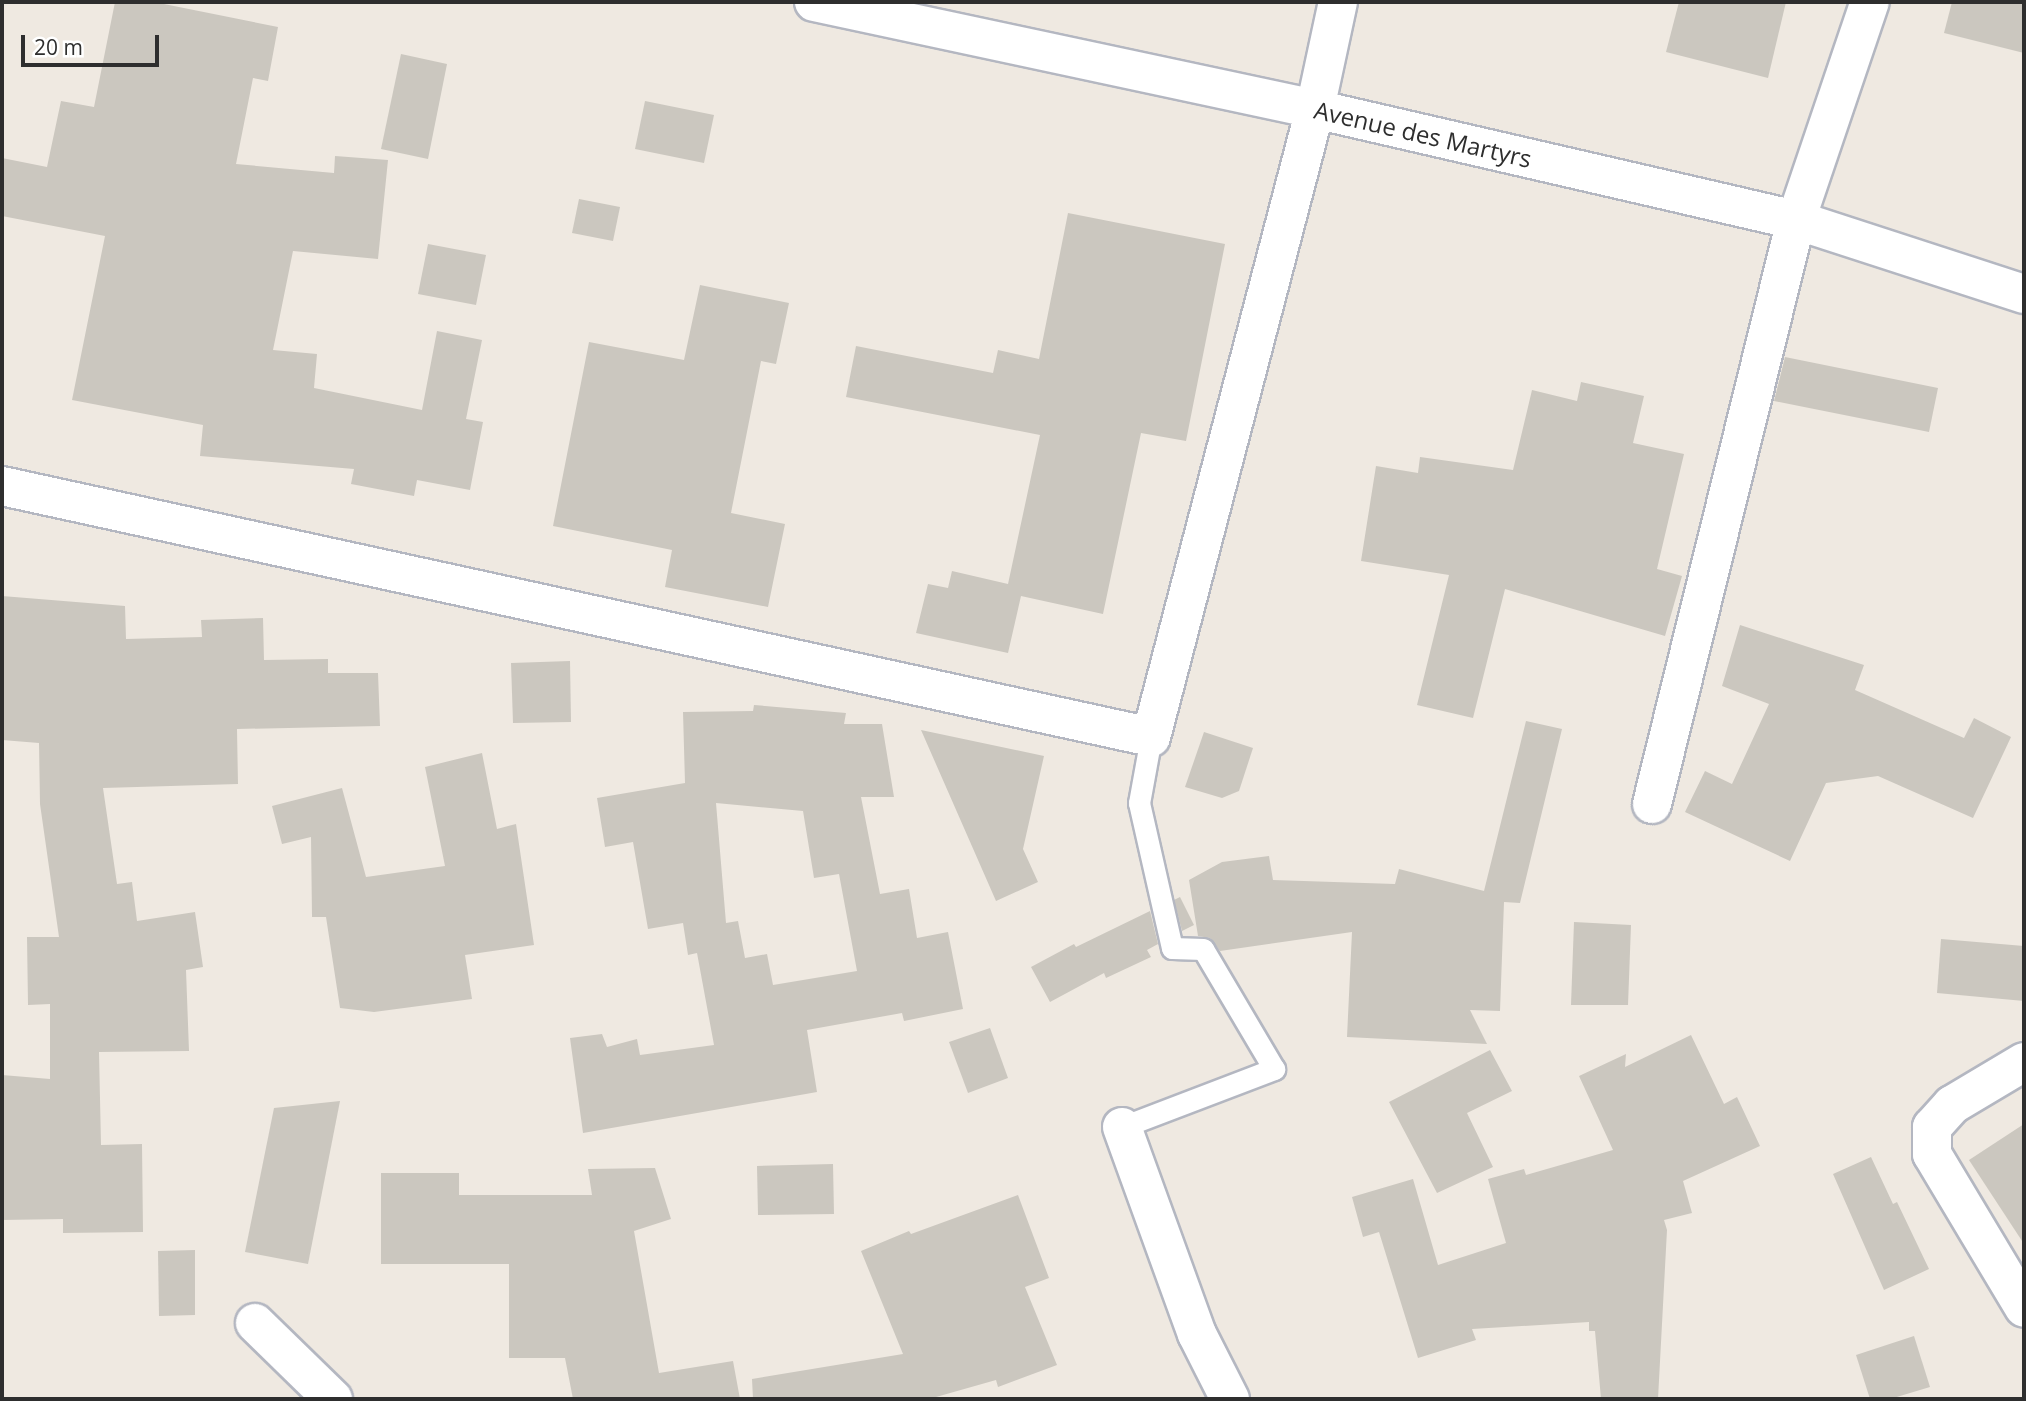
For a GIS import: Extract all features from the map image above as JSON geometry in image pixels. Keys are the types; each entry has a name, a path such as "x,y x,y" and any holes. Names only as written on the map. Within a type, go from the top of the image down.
{"street":[{"name":"Avenue des Martyrs","path":"814,2 1315,109 1796,220 2024,294"},
{"path":"2,486 1151,737 1315,109 1338,2"},
{"path":"1652,804 1796,220 1870,2"},
{"path":"2024,1062 1952,1105 1932,1126 1932,1154 2024,1308"},
{"path":"1122,1126 1197,1334 1230,1399"},
{"path":"255,1322 333,1399"}],"lane":[{"path":"1122,1126 1274,1069 1203,949 1172,948 1139,803 1151,737"}],"building":[{"path":"115,2 154,2 278,27 268,81 253,78 236,164 334,173 335,156 388,160 378,259 293,251 273,350 317,354 314,388 422,410 437,331 482,340 466,419 483,422 470,490 417,480 414,496 351,484 354,469 200,456 203,425 72,400 105,236 2,216 2,158 47,167 61,101 94,107"},
{"path":"1679,2 1786,2 1768,78 1666,52"},
{"path":"1952,2 2024,2 2024,53 1944,33"},
{"path":"401,54 447,64 428,159 381,149"},
{"path":"645,101 714,115 704,163 635,149"},
{"path":"579,199 620,207 613,241 572,233"},
{"path":"1068,213 1225,244 1186,441 1141,433 1103,614 1021,596 1008,653 916,633 928,584 948,588 952,571 1008,584 1040,435 846,397 856,346 993,373 998,350 1039,359"},
{"path":"428,244 486,255 476,305 418,294"},
{"path":"700,285 789,303 776,364 761,361 731,513 785,524 768,607 665,587 672,550 553,526 589,342 684,360"},
{"path":"1785,357 1938,388 1929,432 1774,401"},
{"path":"1581,382 1644,396 1633,443 1684,454 1657,569 1682,576 1665,636 1505,589 1473,718 1417,705 1449,575 1361,561 1376,466 1418,473 1420,457 1513,470 1532,390 1577,401"},
{"path":"2,596 125,606 126,639 202,637 201,620 263,618 264,660 328,659 328,673 378,673 380,726 237,729 238,784 103,788 117,884 132,882 137,921 195,912 203,967 186,970 189,1051 99,1052 101,1145 142,1144 143,1232 63,1233 63,1219 2,1220 2,1075 50,1079 50,1004 28,1005 27,937 59,937 40,804 39,743 2,740"},
{"path":"1740,625 1864,665 1855,690 1964,738 1974,718 2011,737 1973,818 1878,776 1826,783 1790,861 1685,812 1705,771 1732,784 1769,704 1722,686"},
{"path":"570,661 571,722 513,723 511,663"},
{"path":"754,705 846,713 844,724 882,724 894,797 861,797 880,894 909,889 917,938 948,932 963,1009 904,1021 902,1013 807,1030 817,1092 583,1133 570,1038 602,1034 607,1047 637,1039 640,1055 714,1045 697,953 688,955 683,923 648,929 633,842 605,847 597,798 685,783 683,712 753,711","holes":["716,803 803,811 814,878 839,874 857,971 773,985 767,954 745,958 738,921 726,923"]},
{"path":"1526,721 1562,729 1520,903 1504,902 1500,1011 1470,1010 1487,1044 1347,1037 1352,932 1220,951 1210,938 1198,936 1189,880 1222,862 1269,856 1273,880 1395,884 1399,869 1484,891"},
{"path":"921,730 1044,756 1023,849 1038,882 996,901"},
{"path":"1204,732 1253,748 1239,791 1222,798 1185,787"},
{"path":"482,753 497,829 516,824 534,945 465,955 472,999 374,1012 340,1008 326,917 312,917 311,837 282,844 272,806 342,788 366,877 445,866 425,767"},
{"path":"1180,897 1194,925 1182,931 1174,900"},
{"path":"1150,911 1158,944 1147,950 1151,957 1106,978 1104,973 1050,1002 1031,967 1074,944 1076,947"},
{"path":"1574,922 1631,925 1628,1005 1571,1005"},
{"path":"1941,939 2024,946 2024,1001 1937,993"},
{"path":"990,1028 1008,1078 968,1093 949,1042"},
{"path":"1691,1035 1724,1104 1737,1097 1760,1146 1683,1181 1692,1213 1664,1220 1667,1230 1658,1399 1601,1399 1595,1331 1589,1331 1589,1322 1472,1329 1476,1340 1418,1358 1379,1232 1363,1237 1352,1197 1413,1179 1438,1265 1506,1243 1488,1179 1524,1169 1526,1175 1613,1150 1579,1076 1626,1054 1625,1067"},
{"path":"1490,1050 1512,1091 1467,1113 1493,1167 1437,1193 1389,1102"},
{"path":"340,1101 308,1264 245,1252 274,1108"},
{"path":"2024,1124 2024,1244 1969,1160"},
{"path":"1871,1157 1893,1204 1897,1202 1929,1269 1884,1290 1833,1174"},
{"path":"833,1164 834,1214 758,1215 757,1166"},
{"path":"655,1168 671,1219 634,1231 659,1373 733,1361 740,1399 573,1399 565,1358 509,1358 509,1264 381,1264 381,1173 459,1173 459,1195 592,1195 588,1169"},
{"path":"1018,1195 1049,1278 1025,1287 1057,1365 998,1387 996,1380 929,1399 753,1399 752,1379 903,1354 861,1251 909,1231 911,1234"},
{"path":"195,1250 195,1315 159,1316 158,1251"},
{"path":"1914,1336 1930,1387 1890,1399 1870,1399 1856,1355"}]}
